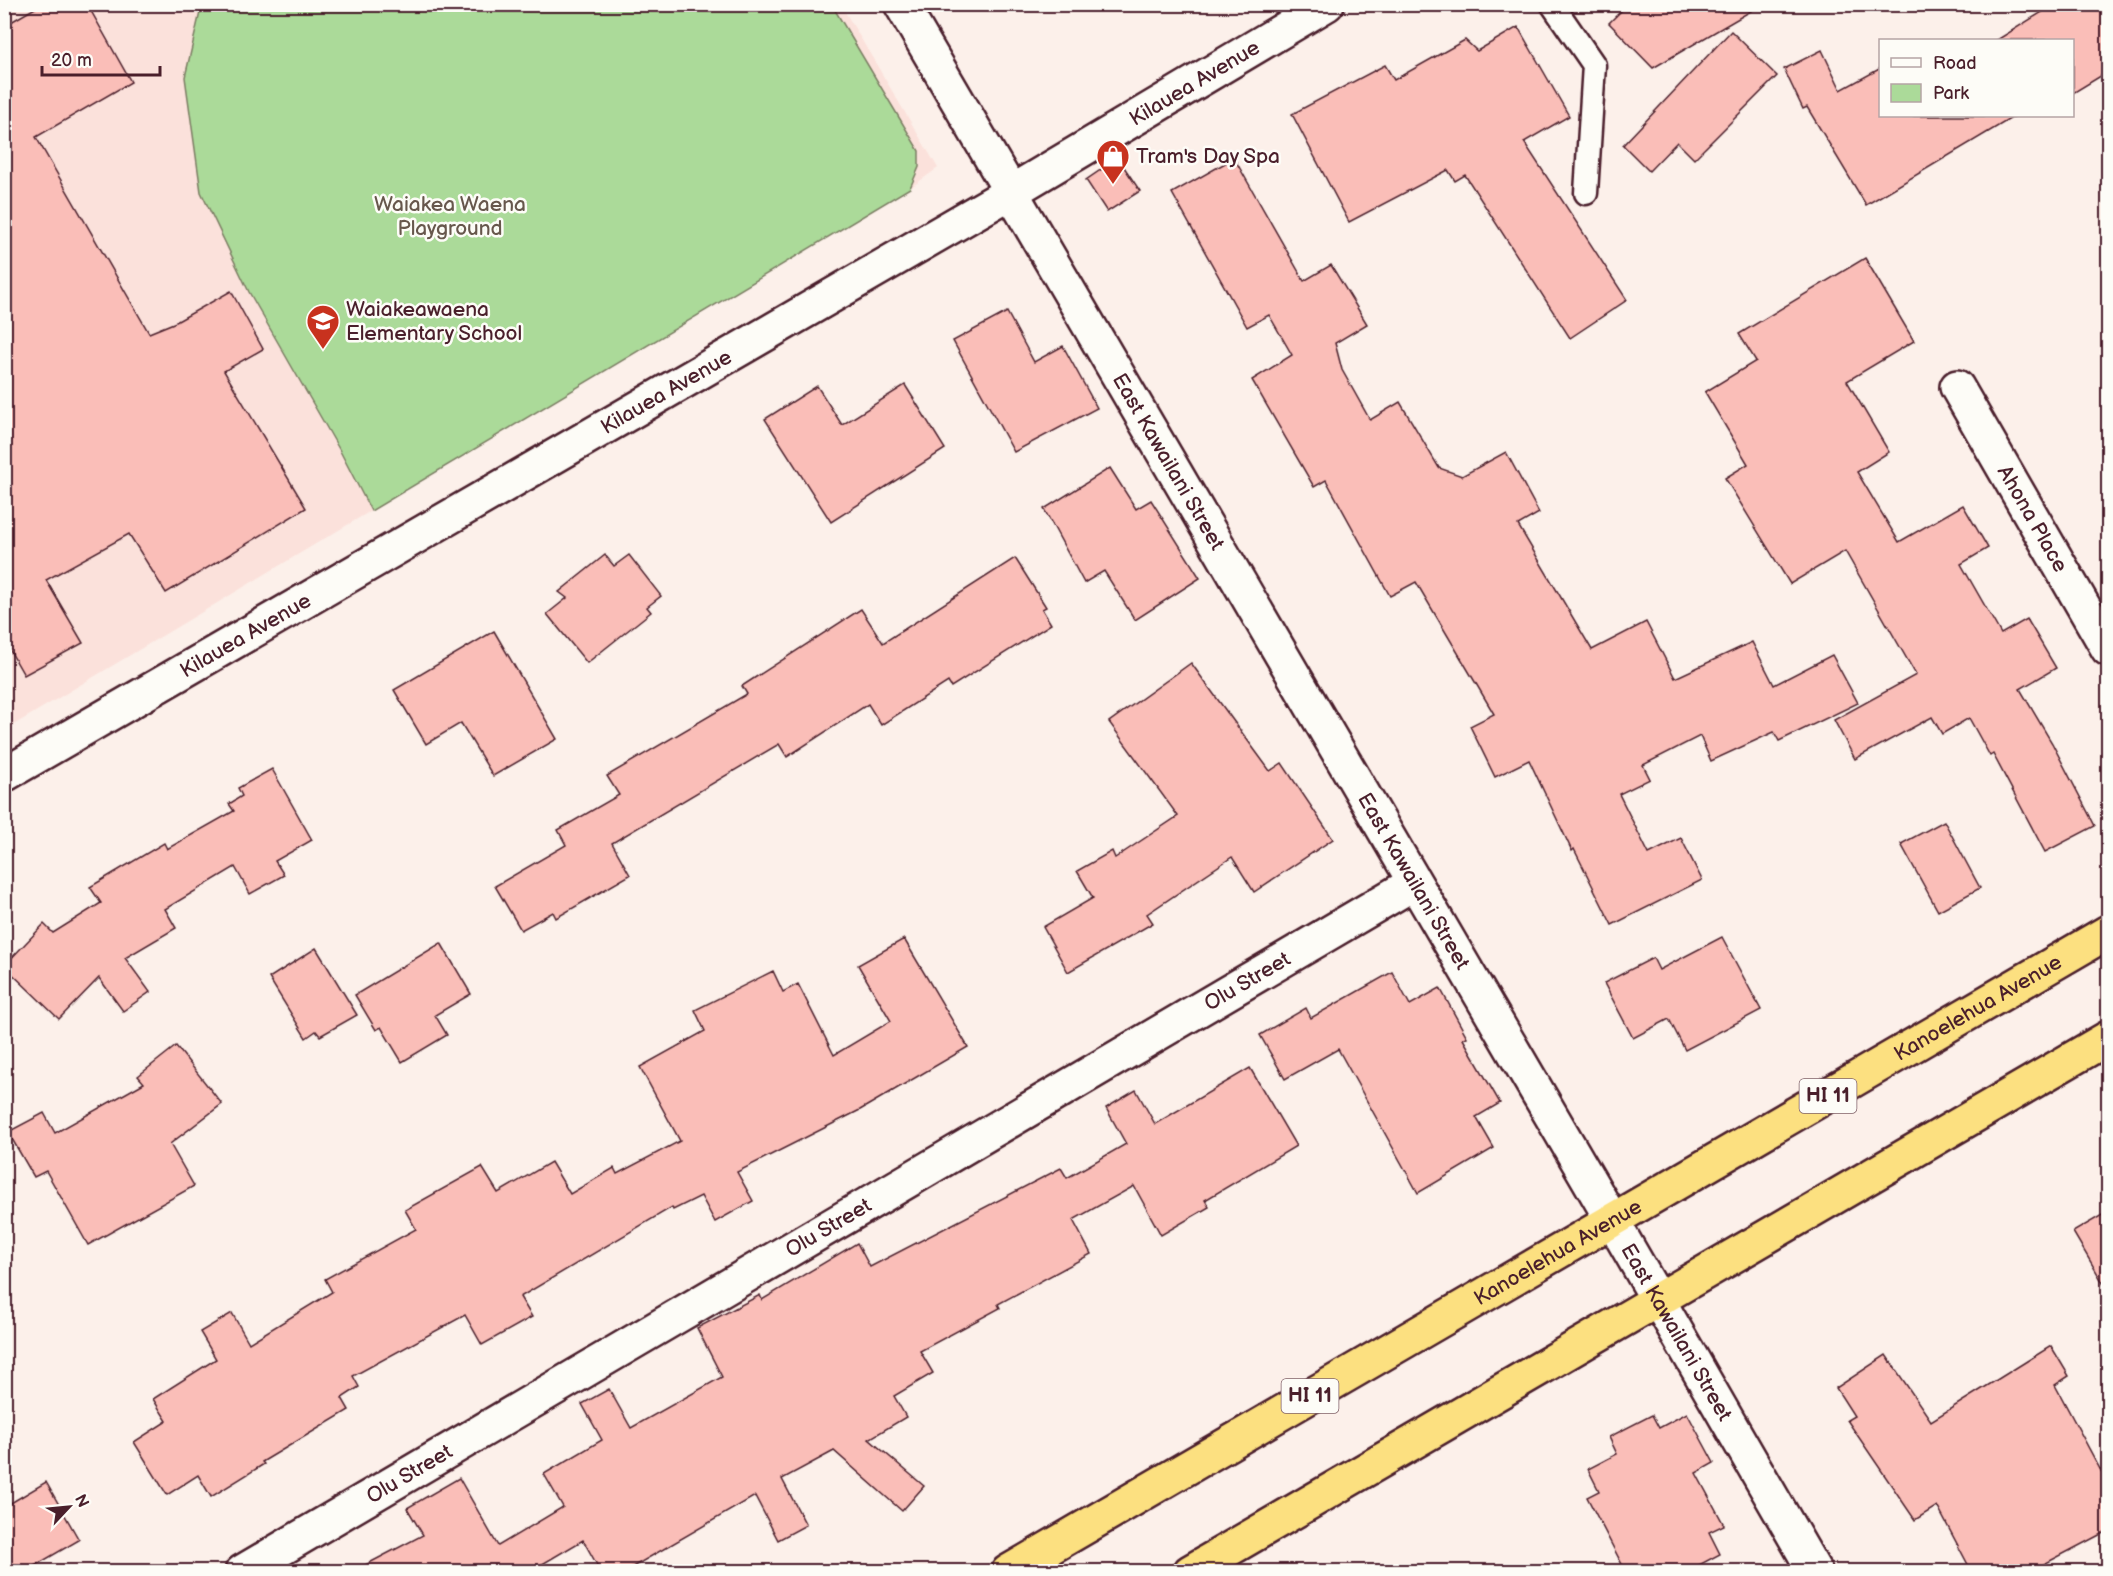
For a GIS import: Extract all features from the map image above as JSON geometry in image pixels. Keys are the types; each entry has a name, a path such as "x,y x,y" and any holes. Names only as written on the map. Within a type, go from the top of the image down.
{"highway":[{"name":"Kanoelehua Avenue","path":"1008,1572 2109,932"},
{"path":"1190,1572 2109,1038"}],"street":[{"name":"East Kawailani Street","path":"901,4 1815,1572"},
{"name":"Kilauea Avenue","path":"4,776 1011,192 1327,4"},
{"name":"Ahona Place","path":"1958,387 2109,648"},
{"name":"Olu Street","path":"242,1572 1414,883"}],"lane":[{"path":"1552,4 1594,65 1586,193"}],"shaded area":[{"name":"Waiakeawaena Elementary School","path":"4,5 841,5 938,168 910,188 5,730"}],"green space":[{"name":"Waiakea Waena Playground","path":"206,4 832,5 919,151 919,167 910,188 371,511 339,449 249,292 201,192 185,77 201,8"}],"building":[{"path":"42,4 87,4 131,82 36,137 149,333 176,322 231,291 263,349 224,371 306,508 166,593 129,534 46,580 83,643 24,675 4,640 4,26"},
{"path":"1628,4 1763,4 1653,68 1609,23"},
{"path":"2055,4 2098,4 2109,22 2109,71 2074,92 2074,39 1999,39"},
{"path":"1518,27 1569,116 1524,142 1627,300 1570,338 1465,175 1455,181 1448,170 1349,222 1292,114 1385,65 1394,80 1465,40 1477,51"},
{"path":"1731,31 1777,76 1694,159 1677,142 1649,171 1623,145"},
{"path":"1822,50 1841,90 1879,69 1879,117 2013,117 1866,205 1807,107 1803,109 1784,69"},
{"name":"Tram's Day Spa","path":"1118,158 1140,191 1107,212 1086,180"},
{"path":"1234,158 1304,281 1331,265 1367,324 1335,343 1342,370 1370,420 1400,402 1439,468 1462,476 1506,452 1539,513 1518,525 1592,650 1646,622 1675,678 1752,642 1774,685 1832,655 1858,703 1779,741 1774,732 1711,761 1700,736 1643,765 1650,779 1619,794 1649,854 1681,838 1702,880 1612,925 1574,849 1572,851 1529,760 1495,777 1470,726 1494,714 1416,582 1390,596 1326,480 1314,487 1252,380 1292,355 1269,315 1247,327 1172,193"},
{"path":"1865,258 1914,341 1847,381 1889,452 1857,472 1899,542 1963,505 1988,548 1961,564 2001,634 2027,619 2056,668 2020,689 2052,743 2095,826 2045,852 1993,754 1990,756 1969,718 1942,734 1932,717 1855,759 1834,720 1916,675 1845,551 1790,584 1725,478 1748,464 1705,392 1756,361 1739,334"},
{"path":"1007,312 1034,362 1063,346 1097,408 1014,452 953,341"},
{"path":"905,385 945,449 831,522 765,419 817,386 842,425"},
{"path":"1110,468 1136,509 1151,500 1200,578 1135,620 1104,571 1084,583 1044,509"},
{"path":"605,555 614,566 629,555 661,596 647,607 651,612 587,663 547,614 567,598 559,592"},
{"path":"1015,558 1046,607 1042,609 1051,624 951,687 948,682 881,725 868,704 787,757 779,744 612,843 630,875 556,918 553,912 521,930 495,886 566,845 558,830 619,795 607,776 747,694 742,686 861,609 883,643"},
{"path":"494,631 557,739 493,776 461,723 426,744 394,690"},
{"path":"1191,663 1270,771 1282,763 1333,839 1254,892 1232,857 1147,914 1153,923 1068,972 1043,927 1093,898 1077,871 1112,851 1115,858 1178,816 1109,722"},
{"path":"272,769 312,840 275,861 284,875 250,894 235,867 165,909 176,928 125,958 150,992 123,1011 99,978 59,1019 4,966 44,924 53,933 101,903 90,887 164,843 167,849 234,811 229,804 242,796 238,788"},
{"path":"1944,821 1980,888 1938,911 1901,844"},
{"path":"1722,937 1761,1010 1685,1050 1669,1019 1633,1038 1604,983 1653,958 1659,970"},
{"path":"904,939 968,1047 860,1110 737,1172 753,1201 715,1222 701,1196 673,1210 672,1207 520,1297 532,1317 482,1345 465,1315 353,1376 359,1387 342,1398 349,1410 262,1462 264,1464 211,1497 198,1475 167,1495 134,1442 167,1421 153,1399 216,1359 200,1332 232,1313 249,1343 332,1292 325,1279 416,1229 405,1210 482,1167 498,1193 551,1162 570,1194 614,1168 617,1174 680,1141 640,1067 705,1031 695,1010 773,971 783,992 798,984 834,1055 891,1021 858,965"},
{"path":"441,943 471,994 435,1015 447,1035 402,1062 381,1027 376,1030 355,995"},
{"path":"316,948 357,1015 320,1036 316,1031 306,1038 269,978"},
{"path":"1392,972 1410,1005 1440,988 1467,1037 1463,1039 1500,1103 1476,1117 1494,1148 1418,1193 1338,1049 1285,1079 1260,1035 1306,1008 1311,1018"},
{"path":"176,1046 222,1104 170,1144 194,1186 88,1245 46,1171 34,1177 8,1132 44,1113 55,1133 144,1083 138,1076"},
{"path":"1250,1068 1296,1146 1205,1200 1209,1207 1161,1235 1134,1186 1073,1220 1091,1254 998,1304 1000,1308 920,1351 933,1373 894,1396 906,1417 869,1439 924,1486 902,1511 834,1451 782,1479 806,1525 778,1540 755,1496 624,1572 601,1572 583,1540 529,1572 352,1572 423,1535 407,1508 459,1478 498,1546 563,1507 544,1474 602,1440 582,1404 609,1389 631,1428 722,1377 697,1328 760,1295 762,1300 857,1243 870,1267 1061,1168 1067,1178 1126,1144 1106,1108 1136,1090 1155,1124"},
{"path":"2109,1211 2109,1293 2073,1232"},
{"path":"2051,1346 2069,1376 2055,1385 2109,1486 2109,1530 2029,1572 1972,1572 1937,1506 1915,1520 1847,1420 1854,1416 1836,1388 1886,1355 1931,1421"},
{"path":"1687,1413 1714,1463 1696,1473 1724,1525 1709,1532 1720,1554 1686,1572 1626,1572 1587,1497 1599,1491 1588,1469 1617,1454 1609,1437 1652,1415 1659,1428"},
{"path":"46,1482 79,1540 24,1572 4,1572 4,1507"}],"place":[{"name":"Tram's Day Spa","path":"1113,185"},
{"name":"Waiakeawaena Elementary School","path":"323,350"}]}
